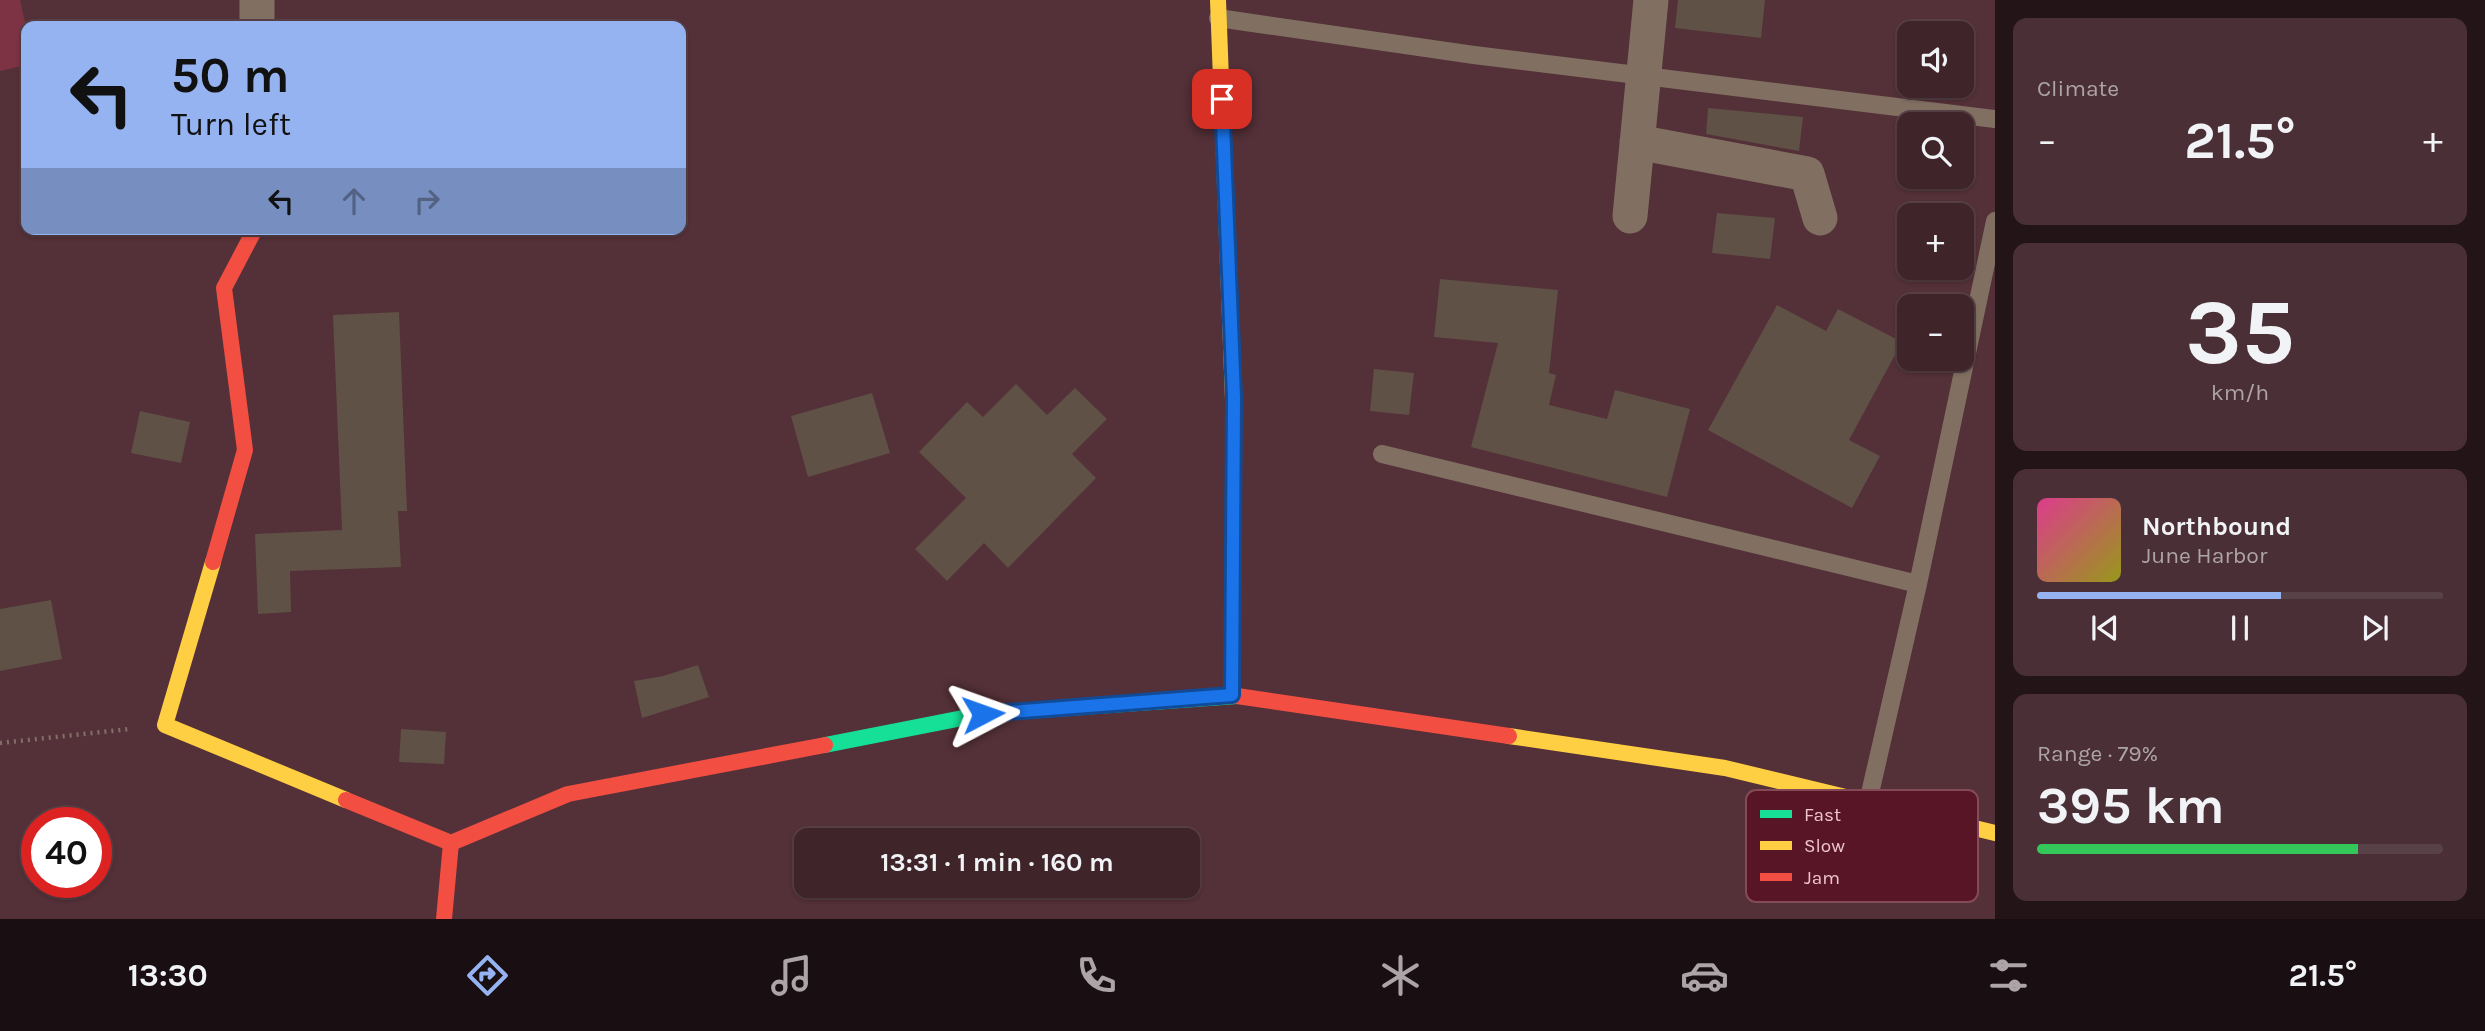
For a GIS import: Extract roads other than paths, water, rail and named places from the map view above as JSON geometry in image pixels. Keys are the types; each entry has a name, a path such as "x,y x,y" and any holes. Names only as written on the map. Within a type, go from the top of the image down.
{"street":[{"path":"257,0 257,21"},
{"path":"1630,216 1651,0"},
{"path":"1218,9 1234,397 1232,695"},
{"path":"1637,142 1807,174 1820,218"},
{"path":"252,235 225,288 245,450 165,725 450,843 568,794 983,714 1232,695 1725,768 1818,790"},
{"path":"444,919 450,843"}],"lane":[{"path":"1218,9 1474,55 1995,119"},
{"path":"1871,790 1918,584 1995,221"},
{"path":"1382,454 1918,584"}]}
